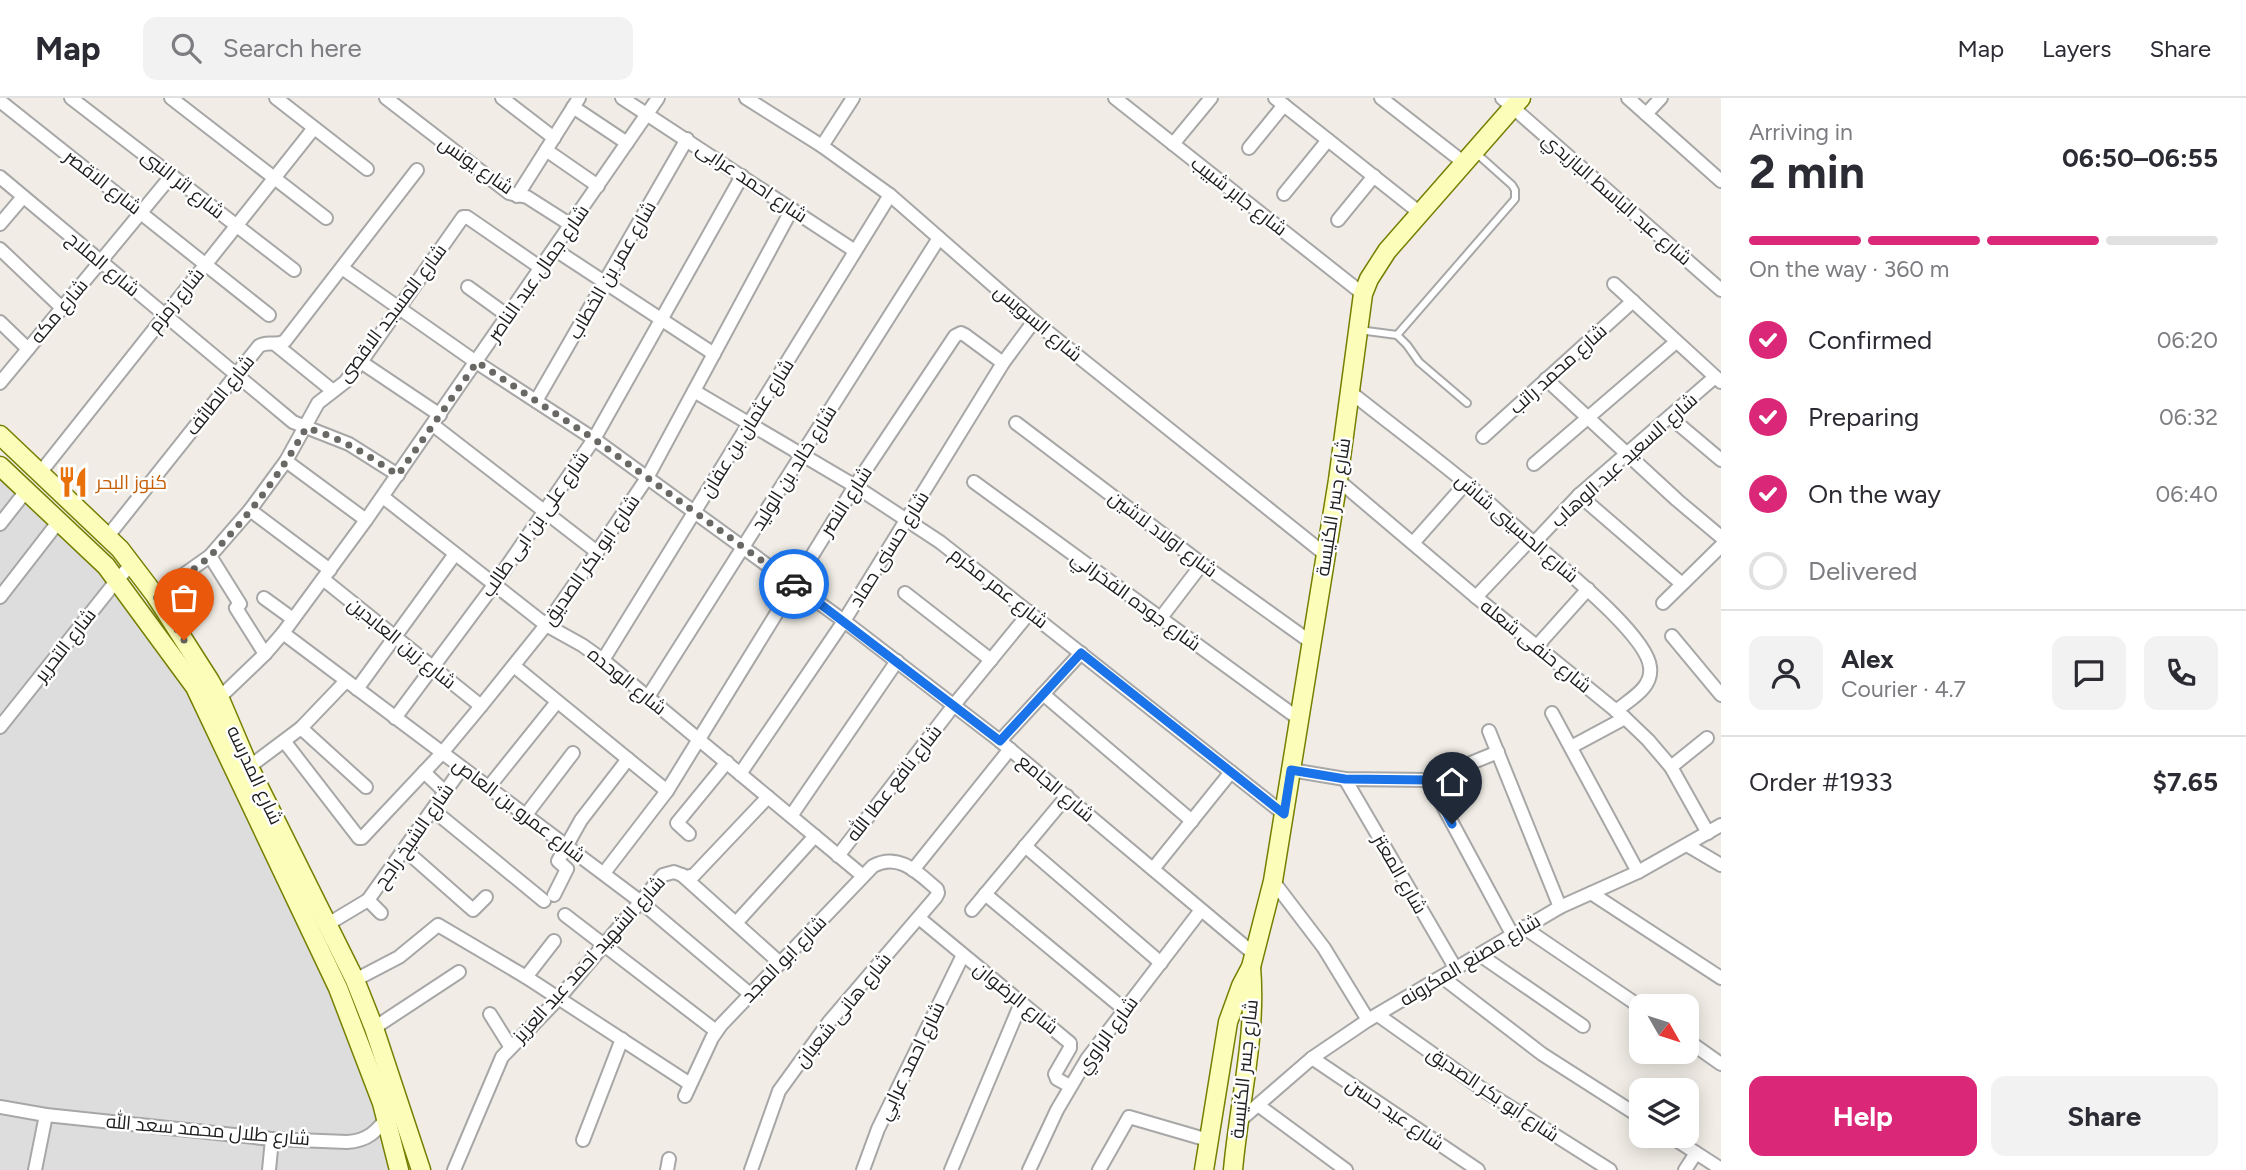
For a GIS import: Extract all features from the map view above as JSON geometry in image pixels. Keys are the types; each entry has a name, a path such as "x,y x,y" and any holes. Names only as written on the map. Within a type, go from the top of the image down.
{"main road":[{"name":"شارع جسر الكنيسة","path":"1204,1170 1228,1022 1253,960 1273,881 1338,480 1363,294 1377,265 1512,101"},
{"name":"شارع المدرسه","path":"0,435 108,537 132,564 199,663 235,774 338,988 386,1118 399,1170"},
{"name":"شارع المدرسه","path":"0,466 92,551 117,580 186,673 213,703 249,767 355,980 422,1170"},
{"name":"شارع جسر الكنيسة","path":"1233,1170 1237,1123 1252,1027 1253,960"}],"street":[{"name":"شارع اثر النبى","path":"71,98 294,270"},
{"path":"171,98 326,218"},
{"path":"276,98 367,169"},
{"name":"شارع يونس","path":"386,98 509,193 531,199 571,225"},
{"path":"502,98 554,138"},
{"name":"شارع احمد عرابى","path":"622,98 855,251"},
{"name":"شارع جمال عبد الناصر","path":"213,703 265,654 283,633 383,497 658,98"},
{"name":"شارع السويس","path":"746,98 763,102 890,195 1034,321 1326,555"},
{"path":"822,146 853,98"},
{"name":"شارع جابر شبيب","path":"1115,98 1131,103 1173,144 1363,294"},
{"path":"1173,144 1211,98"},
{"path":"1381,98 1468,157"},
{"path":"1628,98 1719,176"},
{"path":"1646,114 1661,98"},
{"name":"شارع الاقصر","path":"0,99 269,315"},
{"path":"1249,148 1280,101 1420,213"},
{"name":"شارع عبد الباسط البازيدي","path":"1512,101 1721,290"},
{"path":"517,196 576,102 627,144"},
{"name":"شارع زمزم","path":"40,473 314,128"},
{"name":"شارع عمر بن الخطاب","path":"536,401 687,139"},
{"path":"1284,194 1328,139"},
{"path":"546,149 598,186"},
{"name":"شارع الطائف","path":"108,537 259,346 285,341 417,170"},
{"name":"شارع مكه","path":"0,383 172,175"},
{"name":"شارع على بن ابى طالب","path":"395,718 494,585 594,439 742,176"},
{"path":"1338,220 1374,176"},
{"name":"شارع الملاح","path":"0,177 293,422 349,444 398,475"},
{"name":"شارع عثمان بن عفان","path":"603,660 890,195"},
{"path":"0,224 23,197"},
{"name":"شارع ابو بكر الصديق","path":"284,741 361,838 442,753 546,625 648,478 792,209"},
{"name":"شارع المسجد الاقصى","path":"155,595 210,556 250,510 286,461 306,428 312,411 345,382 361,362 465,216 541,268"},
{"name":"شارع خالد بن الوليد","path":"648,697 939,238"},
{"path":"0,249 62,308"},
{"path":"554,249 714,354"},
{"name":"شارع الجامع","path":"342,268 594,439 844,621 1067,796 1200,910 1253,960"},
{"path":"1614,284 1718,380"},
{"path":"468,287 508,316"},
{"name":"شارع محمد راتب","path":"1483,437 1633,301"},
{"name":"شارع حسنى حماد","path":"740,774 844,621 1003,363 1034,321"},
{"path":"0,322 29,349"},
{"name":"شارع النصر","path":"604,873 667,791 855,486 958,333 965,335 1003,363"},
{"path":"1534,464 1676,342"},
{"path":"275,344 333,391"},
{"path":"361,362 597,552"},
{"path":"1546,379 1721,537"},
{"name":"شارع السعيد عبد الوهاب","path":"1476,597 1579,495 1718,380"},
{"name":"شارع عمر مكرم","path":"694,391 855,486 940,542 1284,814"},
{"name":"شارع الحسينى شاش","path":"1349,391 1466,484 1588,589 1624,626 1646,654 1650,677 1645,687 1621,714"},
{"path":"1670,417 1721,460"},
{"name":"شارع اولاد لاشين","path":"1016,423 1202,564 1312,643"},
{"path":"286,461 366,520"},
{"name":"شارع حنفى شعله","path":"1338,480 1476,597 1621,714 1671,767 1708,833"},
{"name":"شارع جوده الفخراني","path":"974,482 1299,719"},
{"path":"1413,543 1466,484"},
{"path":"0,524 26,491"},
{"path":"1579,495 1682,584"},
{"name":"شارع الوحده","path":"383,497 546,625 603,660 863,876"},
{"name":"شارع زين العابدين","path":"250,510 395,637 481,706"},
{"path":"0,597 59,521"},
{"path":"1663,603 1721,546"},
{"path":"249,767 352,685 395,637 455,554"},
{"path":"210,556 240,604 236,608 265,654"},
{"name":"شارع التحرير","path":"0,727 132,564"},
{"path":"1160,619 1202,564"},
{"path":"1537,646 1588,589"},
{"path":"905,593 991,660"},
{"path":"264,598 293,619"},
{"name":"شارع نافع عطا الله","path":"838,856 954,705 1030,612"},
{"name":"شارع عمرو بن العاص","path":"283,633 604,873 750,994"},
{"path":"1672,636 1721,695"},
{"path":"913,870 1043,694 1081,653"},
{"path":"791,816 897,662"},
{"path":"513,666 667,791"},
{"path":"1043,694 1192,821"},
{"path":"488,788 557,702"},
{"path":"1552,713 1639,872"},
{"path":"1571,747 1621,714"},
{"path":"301,728 366,787"},
{"path":"1489,731 1560,907"},
{"path":"1671,767 1707,738"},
{"path":"1291,770 1345,779 1429,780 1498,752"},
{"path":"525,816 573,753"},
{"path":"433,810 549,898 567,869 558,861 566,846 628,759"},
{"path":"689,834 677,823 727,762"},
{"name":"شارع الشيخ راجح","path":"328,924 368,900 462,768"},
{"path":"424,772 445,792"},
{"path":"1153,869 1231,772"},
{"name":"شارع المعتز","path":"1345,779 1456,969"},
{"path":"1429,780 1518,931 1629,1000"},
{"path":"972,910 1067,796"},
{"name":"شارع الشهيد احمد عبد العزيز","path":"454,1170 502,1057 510,1046 559,998 666,873 674,872 689,877 697,873 768,797"},
{"name":"شارع مصنع المكرونه","path":"1237,1123 1312,1058 1373,1017 1560,907 1639,872 1721,825"},
{"path":"736,923 815,836"},
{"path":"1688,845 1721,866"},
{"path":"1025,846 1161,963"},
{"path":"405,850 473,910 486,897"},
{"name":"شارع ابو المجد","path":"622,1039 687,1090 716,1031 873,866 886,861 900,862 913,870"},
{"name":"شارع هانى شعبان","path":"751,1170 779,1091 829,1022 938,893 936,888 913,870"},
{"path":"681,875 780,962"},
{"path":"1273,881 1373,1017"},
{"path":"1591,893 1721,978"},
{"path":"985,894 1125,1010"},
{"path":"368,900 381,913"},
{"name":"شارع الراوي","path":"1029,1170 1070,1086 1087,1059 1200,910"},
{"path":"565,915 716,1031"},
{"name":"شارع الرضوان","path":"919,918 1070,1043 1070,1048 1055,1074 1057,1079 1070,1086"},
{"path":"355,980 399,957 438,925 526,977 622,1039 583,1140"},
{"path":"526,977 554,941"},
{"name":"شارع احمد عرابي","path":"863,1170 878,1129 963,955"},
{"path":"1480,955 1583,1026"},
{"path":"374,1028 459,972"},
{"path":"1442,977 1542,1054 1629,1110"},
{"path":"951,1170 1021,1003"},
{"path":"490,1014 510,1046"},
{"name":"شارع أبو بكر الصديق","path":"1373,1017 1610,1170"},
{"path":"1699,1048 1721,1064"},
{"name":"شارع عيد حسن","path":"1312,1058 1478,1170"},
{"name":"شارع طلال محمد سعد الله","path":"0,1107 46,1115 272,1139 356,1141 373,1134 399,1100"},
{"path":"1258,1105 1346,1170"},
{"path":"35,1170 46,1115"},
{"path":"1099,1170 1129,1117 1208,1140"},
{"path":"269,1170 272,1139"},
{"path":"1688,1148 1721,1169"},
{"path":"1685,1170 1696,1153"}],"lane":[{"path":"1397,335 1515,199 1512,185 1468,157"},
{"path":"1357,329 1397,335 1419,362 1467,403"}],"shaded area":[{"path":"0,456 107,557 206,691 407,1170 0,1170"}],"way so far":[{"path":"184,640 155,595 210,556 250,510 306,428 349,444 398,475 477,362 594,439 794,584"}],"place":[{"name":"كنوز البحر","path":"73,482"}],"route":[{"path":"794,584 1000,741 1081,653 1284,814 1291,770 1345,779 1429,780 1452,824"}]}
